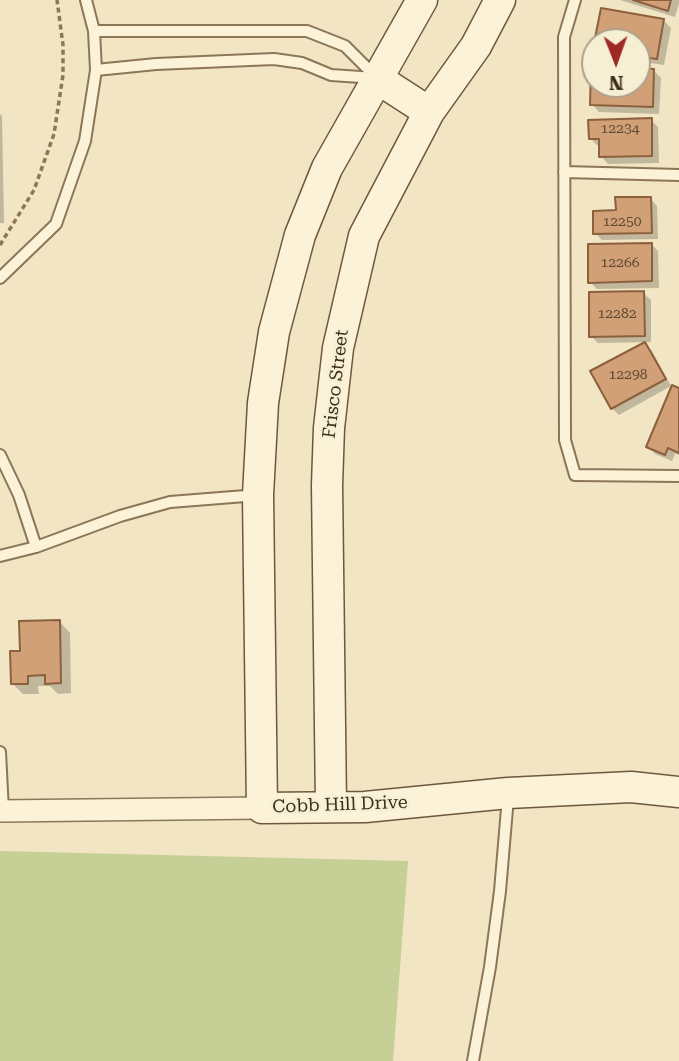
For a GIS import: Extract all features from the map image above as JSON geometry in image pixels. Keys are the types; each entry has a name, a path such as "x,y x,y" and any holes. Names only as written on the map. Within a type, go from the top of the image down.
{"street":[{"path":"262,808 258,495 263,403 274,332 300,235 327,168 422,0"},
{"name":"Frisco Street","path":"331,807 327,485 329,428 338,348 364,236 429,112 476,46 500,0"},
{"path":"378,79 429,112"},
{"name":"Cobb Hill Drive","path":"2,811 365,807 508,793 631,787 679,793"}],"lane":[{"path":"0,278 56,224 85,141 96,70 94,31 86,0"},
{"path":"575,0 564,37 565,440 575,475 679,476"},
{"path":"94,31 307,31 345,46 378,79"},
{"path":"96,70 156,64 274,59 302,63 331,75 378,79"},
{"path":"564,172 679,175"},
{"path":"0,455 19,495 36,547"},
{"path":"0,556 36,547 120,516 170,502 258,495"},
{"path":"0,752 2,811"},
{"path":"473,1061 490,968 508,793"}],"path":[{"path":"0,246 34,190 54,134 63,75 63,45 57,0"}],"green space":[{"path":"0,851 408,861 393,1061 0,1061"}],"building":[{"path":"633,0 671,0 668,11"},
{"path":"601,8 664,19 657,59 651,58 651,28 597,28"},
{"path":"651,69 654,69 653,107 590,105 590,98 651,98"},
{"path":"652,118 652,156 599,157 599,139 589,139 588,120"},
{"path":"615,197 651,197 652,233 593,234 593,211 616,210"},
{"path":"652,243 652,281 588,283 588,244"},
{"path":"644,291 645,336 589,337 589,292"},
{"path":"645,342 666,379 611,409 590,371"},
{"path":"672,385 679,388 679,453 668,448 665,455 646,447"},
{"path":"60,620 61,683 45,684 45,675 28,676 28,684 11,684 10,651 20,651 19,621"}]}
